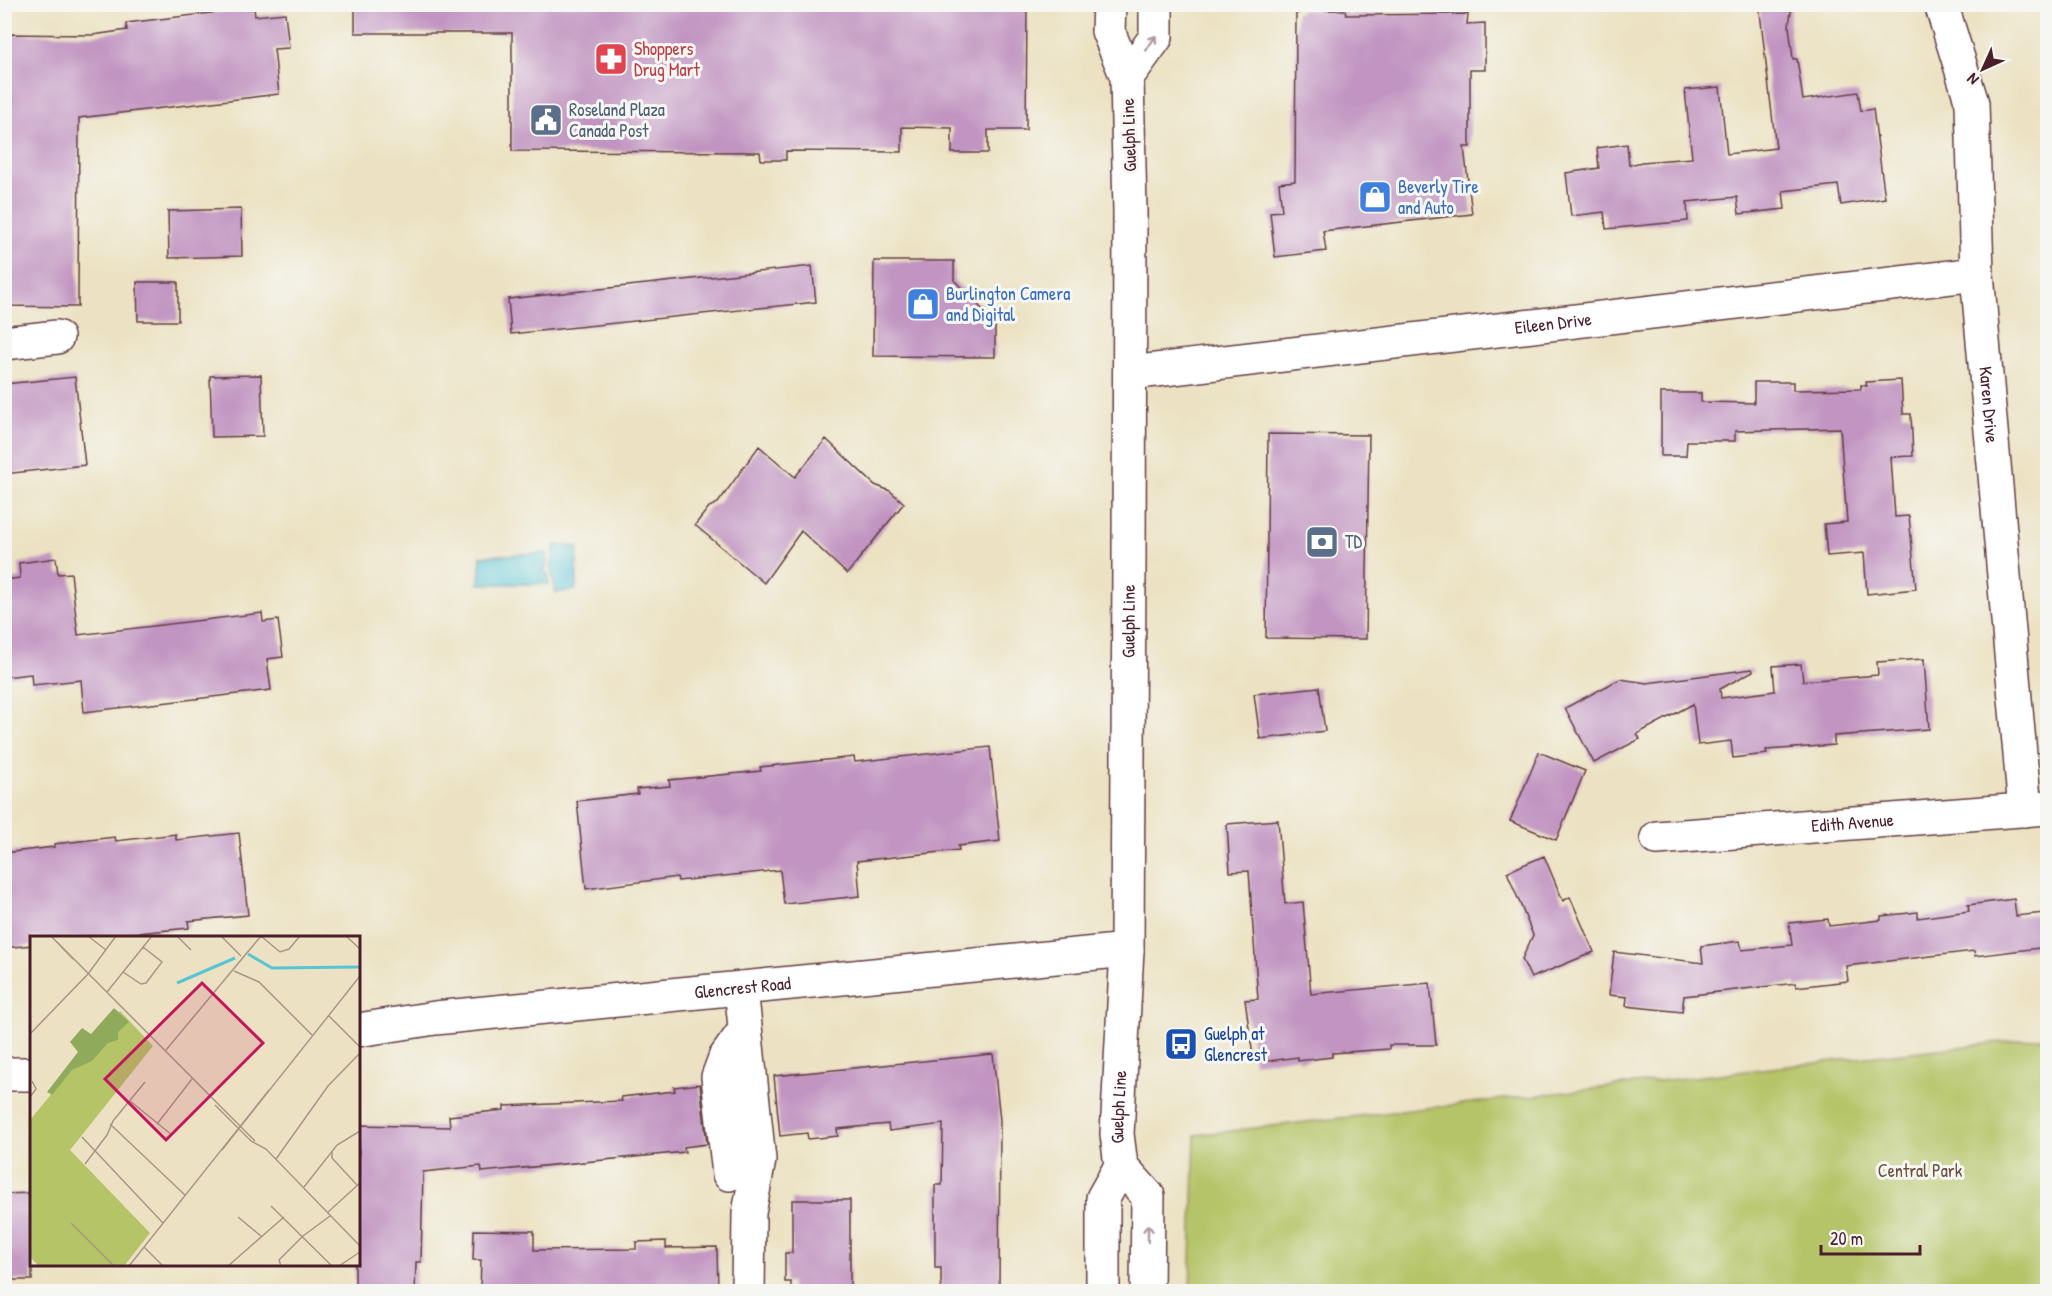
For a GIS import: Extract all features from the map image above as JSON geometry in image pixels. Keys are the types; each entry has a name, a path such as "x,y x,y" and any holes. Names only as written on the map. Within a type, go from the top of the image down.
{"street":[{"name":"Guelph Line","path":"1103,1292 1103,1198 1120,1166 1117,1134 1126,950 1130,373 1127,76 1108,31 1109,4"},
{"name":"Guelph Line","path":"1127,76 1156,37 1156,4"},
{"name":"Karen Drive","path":"1941,4 1972,103 1977,274 2036,809"},
{"name":"Eileen Drive","path":"1130,373 1977,274"},
{"path":"4,343 57,337"},
{"name":"Edith Avenue","path":"1657,838 2036,809"},
{"name":"Glencrest Road","path":"360,1030 435,1018 1126,950"},
{"path":"741,988 759,1160 749,1213 748,1292"},
{"path":"729,1174 718,1077 725,1058 745,1030"},
{"path":"4,1074 30,1074"},
{"name":"Guelph Line","path":"1120,1166 1148,1196 1147,1292"}],"green space":[{"name":"Central Park","path":"2047,1037 2047,1291 1190,1291 1195,1135"}],"water":[{"path":"555,545 578,547 576,590 556,593 551,570"},
{"path":"548,553 544,570 548,575 549,584 479,584 481,556"}],"building":[{"path":"355,4 1027,4 1026,130 988,130 988,153 952,153 952,128 902,127 902,152 786,151 786,160 761,160 760,152 512,151 512,33 355,33"},
{"path":"1759,4 1792,4 1789,26 1793,59 1797,59 1803,100 1858,92 1861,111 1873,109 1885,198 1841,205 1838,185 1783,191 1785,209 1739,214 1737,197 1687,202 1688,221 1606,229 1604,212 1571,216 1566,173 1599,168 1597,148 1627,144 1629,165 1692,158 1685,90 1720,87 1727,154 1776,148"},
{"path":"254,8 255,16 285,13 289,48 274,49 279,94 79,118 78,307 4,306 4,34 93,35 127,30 126,23"},
{"path":"1300,10 1345,10 1346,15 1468,14 1467,24 1485,23 1485,70 1470,70 1470,147 1464,147 1472,214 1323,231 1326,251 1275,257 1270,212 1282,211 1279,183 1295,181 1296,13 1300,13"},
{"path":"241,209 242,256 169,258 168,211"},
{"name":"Burlington Camera and Digital","path":"874,261 954,261 954,280 982,309 995,309 995,357 873,356"},
{"path":"812,266 816,302 511,334 508,299"},
{"path":"137,282 178,282 178,321 138,321"},
{"path":"261,375 263,436 212,437 210,376"},
{"path":"75,377 85,465 4,474 4,384"},
{"path":"1901,380 1903,414 1911,414 1913,456 1891,457 1895,517 1909,516 1916,589 1867,594 1864,553 1827,556 1824,524 1847,522 1840,428 1735,431 1735,441 1687,441 1686,456 1661,456 1661,393 1701,393 1701,402 1754,403 1754,382 1793,382 1793,390 1861,389 1861,385 1867,386 1866,382"},
{"path":"1268,434 1369,435 1366,639 1266,638"},
{"path":"826,439 875,485 890,491 904,503 847,574 801,531 764,583 695,525 709,507 718,503 759,446 795,477"},
{"path":"56,558 58,574 71,573 78,635 262,613 263,622 278,620 283,657 267,659 271,690 84,712 81,680 32,685 31,674 4,677 4,580 20,578 19,563"},
{"path":"1924,659 1929,729 1834,736 1834,745 1766,750 1767,754 1733,758 1731,741 1698,745 1693,704 1637,734 1640,739 1594,763 1565,708 1620,679 1647,683 1752,669 1753,671 1720,689 1721,698 1775,691 1773,666 1801,664 1803,681 1878,675 1877,662"},
{"path":"1319,687 1325,731 1260,739 1254,694"},
{"path":"990,747 1000,841 958,846 959,850 857,861 860,896 784,904 780,870 678,881 677,877 586,889 577,801 638,794 637,789 670,786 669,780 761,771 760,767 854,757 855,762"},
{"path":"1539,752 1585,771 1556,840 1510,821"},
{"path":"1278,820 1285,904 1303,902 1311,994 1430,983 1436,1045 1389,1045 1389,1049 1332,1053 1332,1057 1298,1061 1298,1057 1254,1063 1245,1000 1258,999 1249,871 1230,872 1227,824"},
{"path":"239,833 248,915 188,921 189,928 127,934 127,936 30,936 30,945 4,948 4,853 115,837 116,841 176,834 176,840"},
{"path":"1544,856 1563,901 1570,897 1594,952 1531,978 1522,959 1533,935 1507,872"},
{"path":"2014,899 2016,916 2044,913 2048,947 1975,956 1974,951 1846,966 1848,981 1796,987 1796,983 1684,996 1682,1012 1626,1006 1627,997 1609,995 1614,952 1703,963 1701,946 1740,941 1742,950 1792,945 1789,923 1828,919 1829,926 1881,920 1881,916 1918,912 1918,918 1969,911 1968,905"},
{"path":"993,1054 1000,1120 999,1292 941,1292 941,1268 935,1268 935,1185 942,1185 943,1124 889,1131 888,1124 837,1129 838,1136 808,1139 807,1133 780,1136 774,1076"},
{"path":"700,1084 707,1144 684,1147 685,1152 482,1172 481,1166 423,1172 421,1262 416,1262 415,1292 355,1292 355,1266 360,1266 360,1125 450,1127 449,1116 504,1110 504,1106 622,1101 621,1097 675,1091 674,1087"},
{"path":"30,1193 32,1280 4,1280 4,1194"},
{"path":"792,1200 850,1200 850,1292 791,1292 791,1282 785,1282 785,1253 792,1253"},
{"path":"474,1230 534,1231 534,1250 636,1249 636,1242 666,1241 666,1248 717,1247 718,1292 480,1292 481,1260 473,1260"}],"place":[{"name":"Shoppers Drug Mart","path":"611,59"},
{"name":"Roseland Plaza Canada Post","path":"546,120"},
{"name":"Beverly Tire and Auto","path":"1375,197"},
{"name":"Burlington Camera and Digital","path":"923,304"},
{"name":"TD","path":"1322,542"},
{"name":"Guelph at Glencrest","path":"1181,1044"}]}
